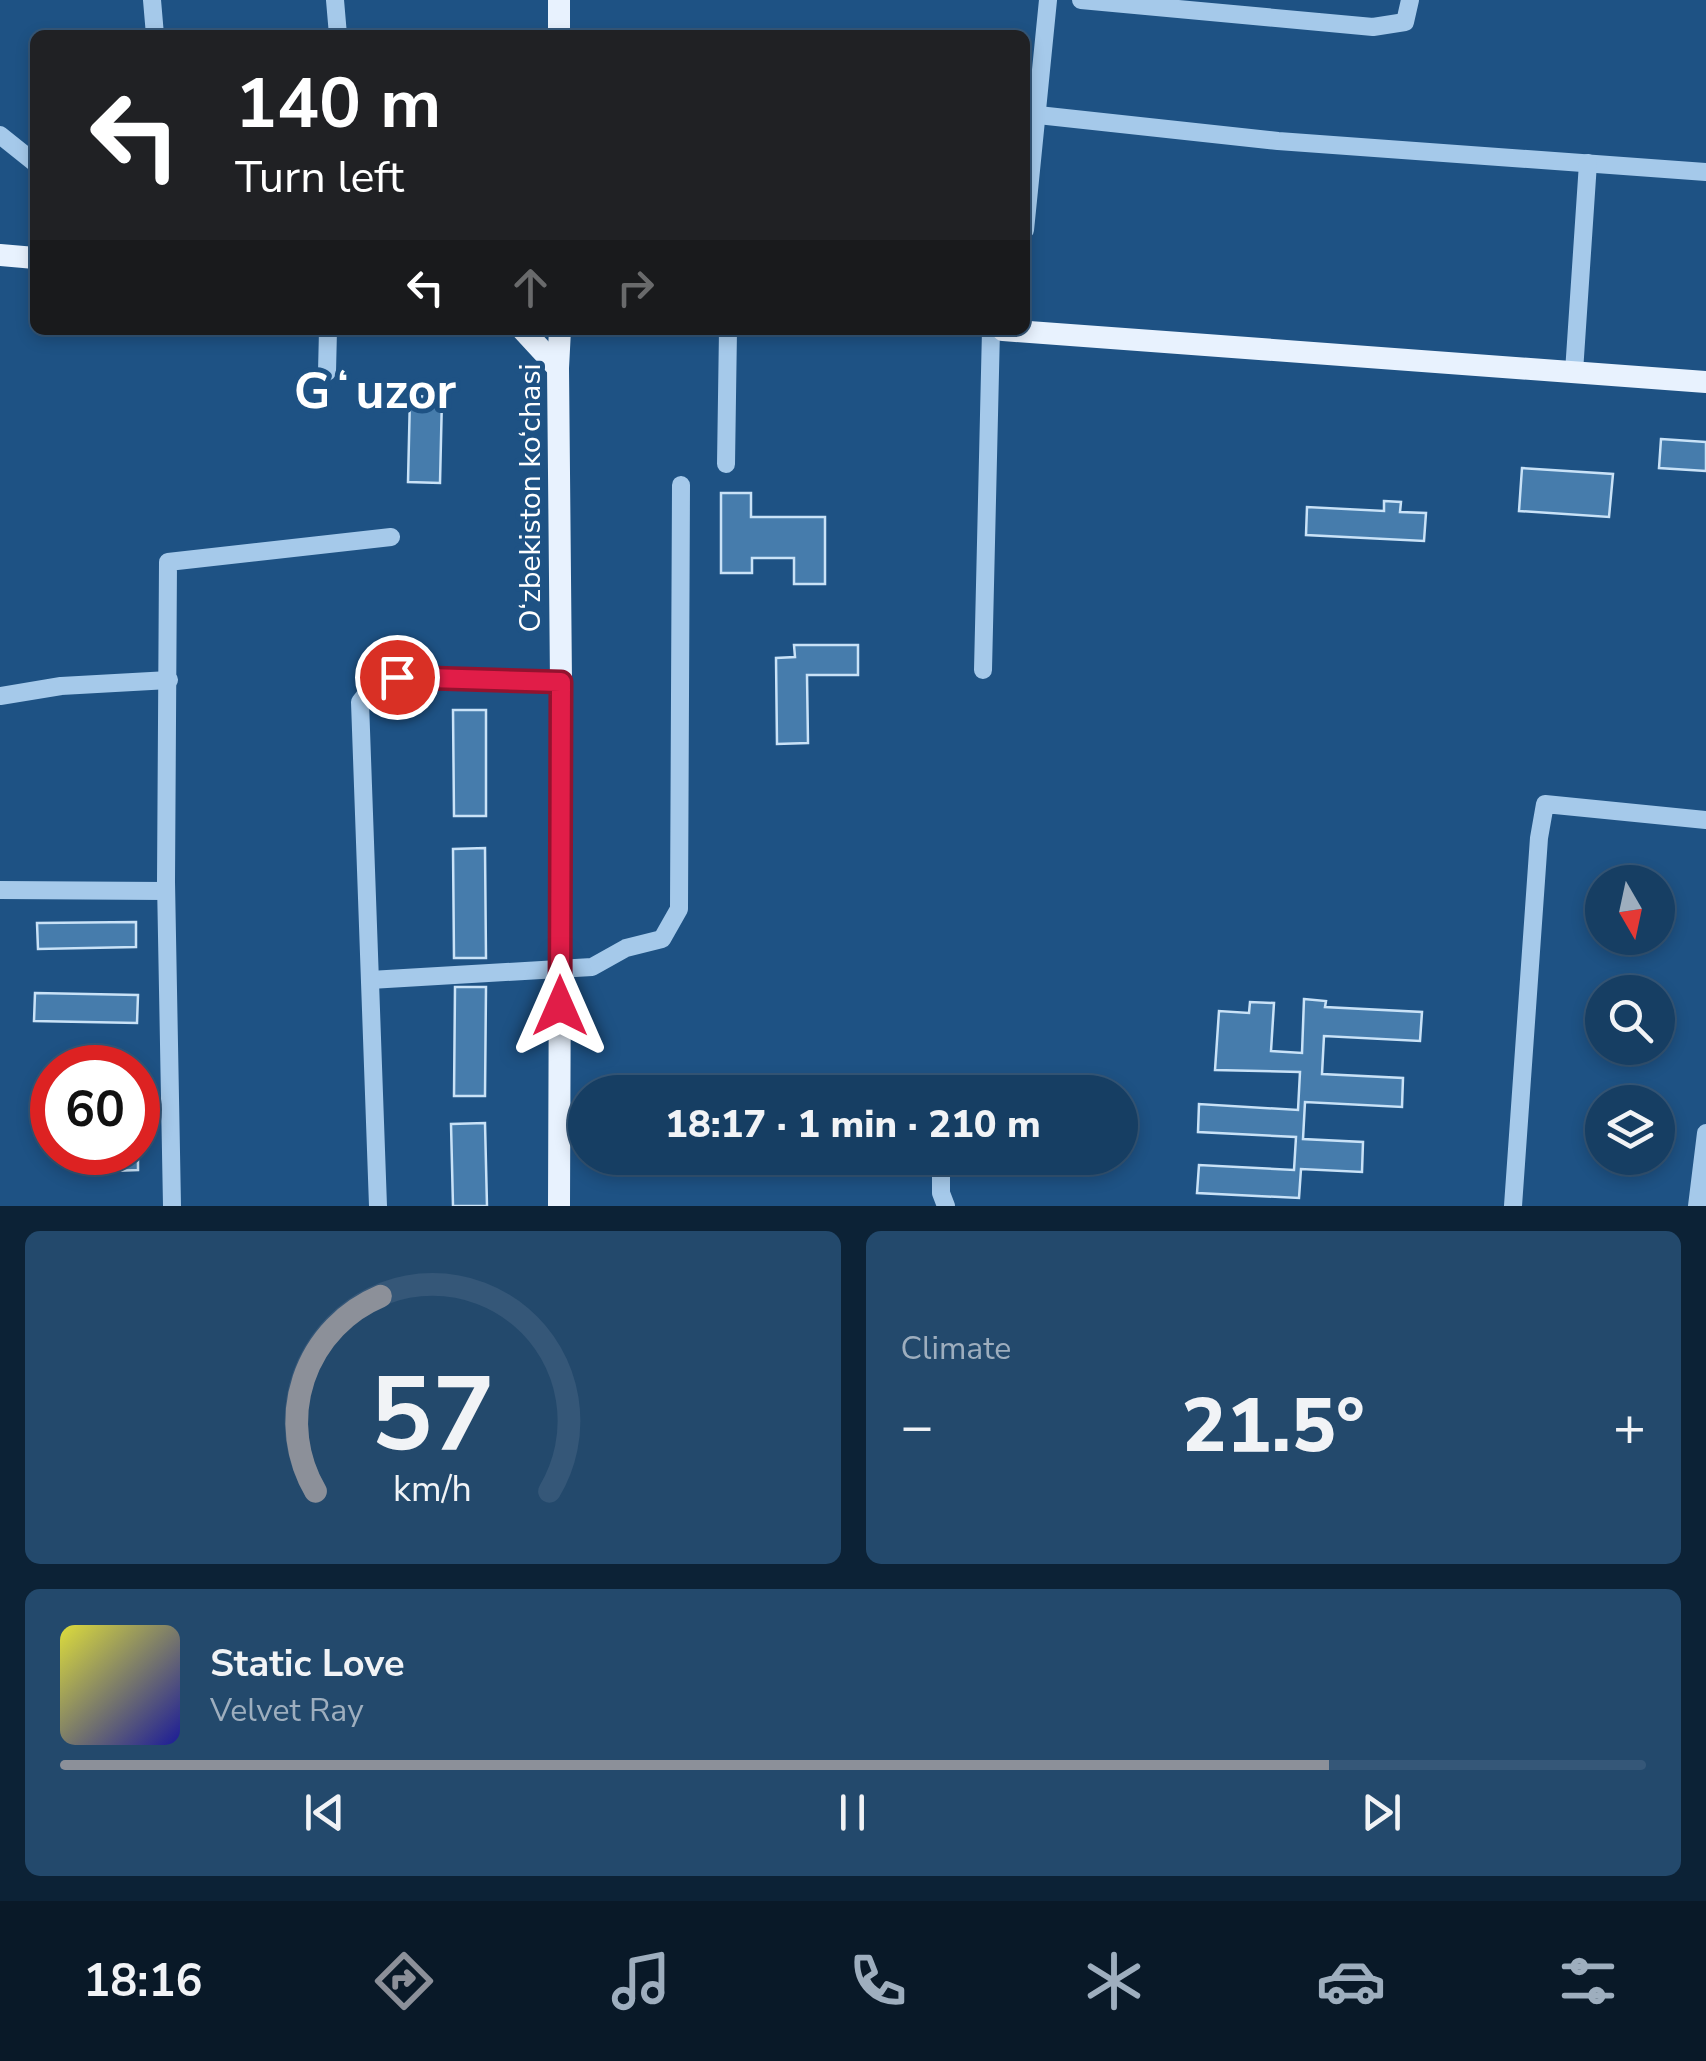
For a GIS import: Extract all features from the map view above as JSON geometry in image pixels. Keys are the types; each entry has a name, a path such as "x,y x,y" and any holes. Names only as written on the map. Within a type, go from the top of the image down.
{"main road":[{"path":"559,0 559,30"},
{"path":"0,255 30,258"},
{"path":"1030,331 1706,382"},
{"path":"528,335 558,368"},
{"name":"O‘zbekiston ko‘chasi","path":"559,1206 560,335"}],"street":[{"path":"152,0 155,30"},
{"path":"335,0 338,30"},
{"path":"1030,186 1048,0"},
{"path":"1081,0 1373,27 1404,22 1410,0"},
{"path":"1038,115 1278,141 1706,172"},
{"path":"0,135 30,158"},
{"path":"1574,372 1588,163"},
{"path":"328,335 328,372"},
{"path":"726,464 728,335"},
{"path":"983,670 992,335"},
{"path":"370,980 592,967 626,948 662,939 678,909 681,485"},
{"path":"172,1206 166,891 168,562 391,538"},
{"path":"378,1206 360,702 375,683 397,677 561,682"},
{"path":"0,696 61,686 169,680"},
{"path":"1514,1206 1539,838 1545,804 1706,820"},
{"path":"0,890 166,891"},
{"path":"560,1116 568,1116"},
{"path":"1697,1206 1706,1133"},
{"path":"942,1175 941,1193 946,1206"}],"building":[{"path":"410,396 442,397 440,483 408,482"},
{"path":"1661,439 1706,442 1706,471 1659,468"},
{"path":"1522,468 1613,474 1609,517 1519,511"},
{"path":"721,493 751,493 751,517 825,517 825,584 794,584 794,558 752,558 752,573 721,573"},
{"path":"1384,501 1401,502 1400,512 1426,513 1424,541 1306,535 1307,507 1384,511"},
{"path":"794,645 858,645 858,675 807,675 808,743 777,744 776,658 795,657"},
{"path":"453,710 486,710 486,816 454,816"},
{"path":"485,848 486,958 454,958 453,849"},
{"path":"136,922 136,947 38,949 37,923"},
{"path":"455,987 486,987 485,1096 454,1096"},
{"path":"35,993 138,995 137,1023 34,1021"},
{"path":"1304,999 1326,1001 1325,1007 1422,1012 1420,1041 1324,1036 1322,1074 1403,1078 1402,1107 1305,1102 1303,1139 1363,1142 1362,1172 1301,1169 1299,1198 1197,1193 1199,1165 1294,1170 1296,1137 1198,1132 1199,1104 1298,1110 1300,1072 1215,1070 1219,1011 1249,1013 1250,1002 1274,1003 1271,1051 1302,1053"},
{"path":"485,1123 487,1206 453,1206 451,1124"}],"district":[{"name":"Gʻuzor","path":"375,391"}],"route":[{"path":"397,677 561,682 560,1006"}]}
